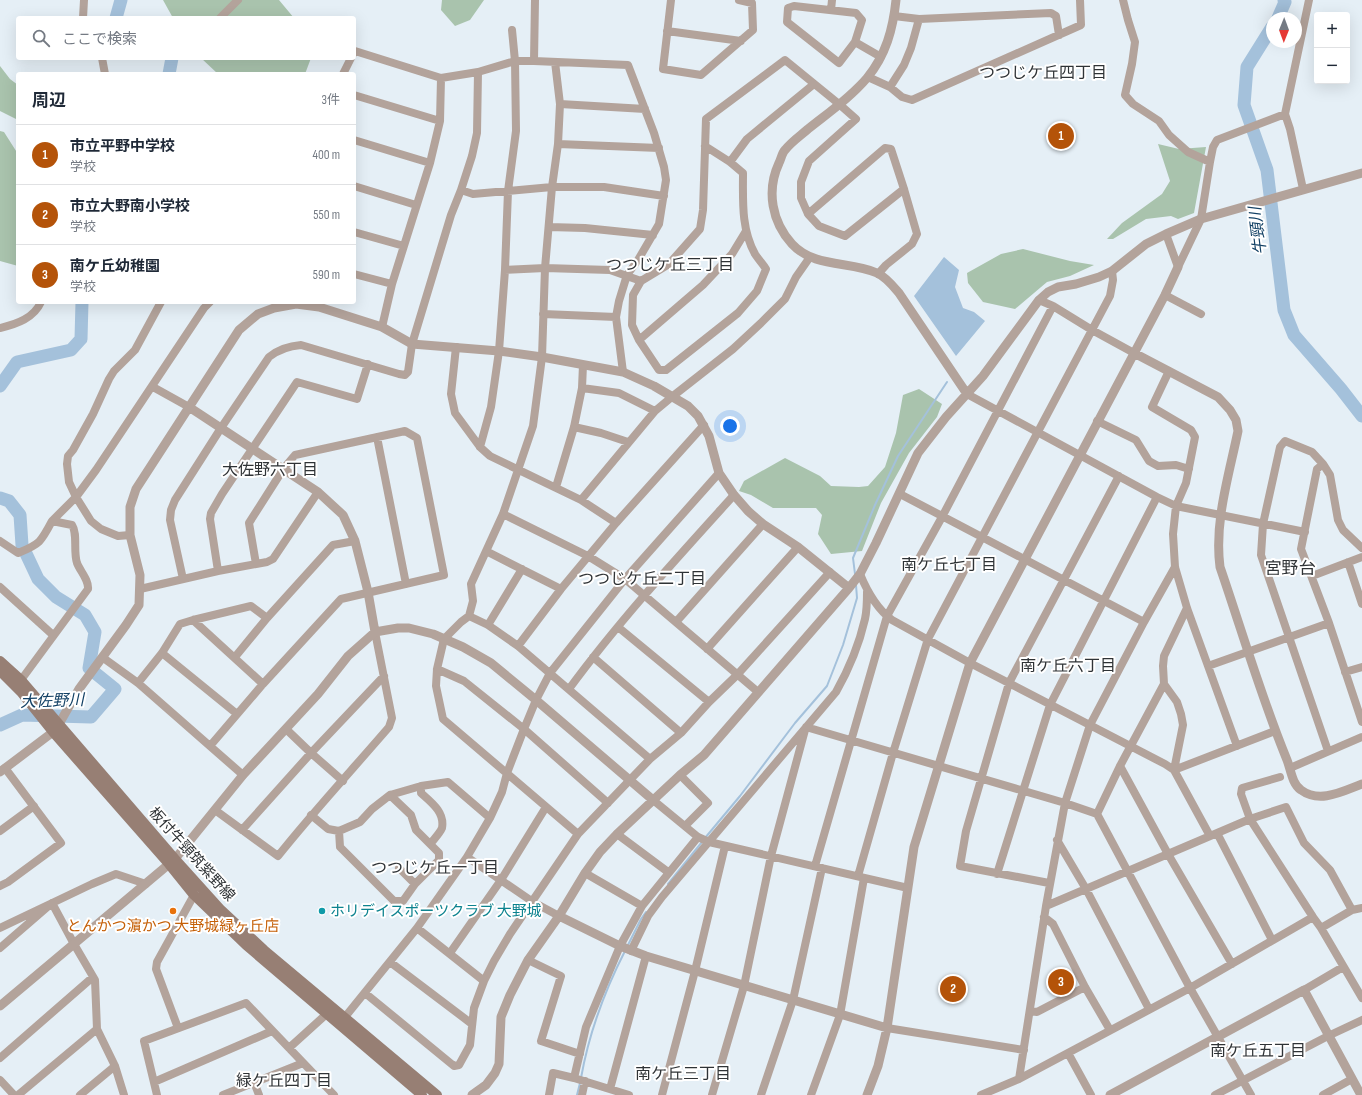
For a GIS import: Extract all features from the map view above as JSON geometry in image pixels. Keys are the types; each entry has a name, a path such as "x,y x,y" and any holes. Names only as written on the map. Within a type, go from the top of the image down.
{"main road":[{"name":"板付牛頸筑紫野線","path":"0,661 20,680 56,728"},
{"name":"板付牛頸筑紫野線","path":"0,671 56,728 172,861 221,910 422,1095"},
{"name":"板付牛頸筑紫野線","path":"172,861 194,895 246,945 330,1011 345,1018 437,1095"}],"street":[{"path":"83,16 84,0"},
{"path":"222,16 238,0"},
{"path":"534,61 535,0"},
{"path":"671,0 663,69 701,75 753,30 752,3 739,0"},
{"path":"831,10 832,0"},
{"path":"896,0 889,39 881,57 868,77 854,92 799,136 784,150 775,171 771,190 773,207 781,229 793,245 810,257 826,262 859,267 878,274 890,283 899,293 967,394 1176,506 1305,532"},
{"path":"868,77 890,87 902,97 912,100 1081,25 1080,0"},
{"path":"1123,0 1135,42 1125,95 1133,104 1159,121 1169,135 1188,152 1210,162"},
{"path":"1303,189 1290,129 1285,114 1309,0"},
{"path":"794,6 831,10 856,13 862,20 855,42 838,63 787,22 788,8 794,6"},
{"path":"894,16 919,19 1051,13 1056,16 1059,35"},
{"path":"890,87 904,65 911,48 919,19"},
{"path":"480,446 491,407 499,351 505,270 508,191 516,131 515,61 512,30"},
{"path":"667,31 741,41"},
{"path":"855,42 881,57"},
{"path":"356,51 441,78 478,72 515,61 628,65 659,148 666,180 659,224 638,260 627,275 619,301 616,317 622,372"},
{"path":"102,60 105,72"},
{"path":"344,72 350,60"},
{"path":"705,146 730,162 743,173 746,231 755,253 766,269 757,291 738,313 666,370 659,370 639,340 632,325 634,295 641,281 669,264 700,229 703,210 705,146 706,119 785,60 856,119 809,161 801,182 801,198 808,214 820,226 845,236 904,189"},
{"path":"555,62 560,104 558,144 552,187 543,314 542,357 533,426 503,514 471,584 473,602 469,616 444,639 437,669 436,686 443,719 578,834"},
{"path":"183,579 170,520 174,500 269,357 278,350 289,346 301,345 405,375 408,372 412,344 451,215 472,156 477,133 478,72"},
{"path":"382,327 392,284 430,163 440,121 441,78"},
{"path":"730,162 747,139 814,84"},
{"path":"356,96 440,121"},
{"path":"560,104 645,109"},
{"path":"867,1095 878,1066 887,1028 914,847 970,663 1165,295 1201,219 1210,162 1217,140 1276,119 1285,114"},
{"path":"356,141 430,163"},
{"path":"558,144 659,148"},
{"path":"808,214 885,148 891,149 917,234 912,244 886,265 878,274"},
{"path":"472,1095 486,1085 499,1064 501,1017 510,995 528,960 559,916 585,873 600,852 617,834 704,755 849,588 860,574 900,494 918,453 946,417 983,376 1039,300 1048,292 1058,287 1076,284 1099,277 1112,271 1146,244 1201,219 1362,173"},
{"path":"356,187 416,205"},
{"path":"461,190 473,194 552,187 604,187 664,196"},
{"path":"549,227 585,228 653,235"},
{"path":"639,340 703,285 732,254 746,231"},
{"path":"356,233 404,246"},
{"path":"1166,234 1178,267"},
{"path":"582,500 628,442 655,411 733,349 762,323 785,299 796,277 810,257"},
{"path":"505,270 546,268 610,270 641,281"},
{"path":"811,1095 840,1015 861,877 893,753 928,639 1110,296 1114,280 1112,271"},
{"path":"356,275 392,284"},
{"path":"1165,295 1202,314"},
{"path":"1039,300 1053,306 1092,330 1218,397 1230,410 1236,420 1238,431 1221,515 1218,549 1220,567 1275,731 1294,780 1300,790 1318,797 1329,796 1362,784"},
{"path":"0,328 14,324 32,315 38,310 40,304"},
{"path":"130,535 118,536 101,529 91,520 68,482 68,456 94,414 109,379 114,371 134,350 160,304"},
{"path":"0,541 18,553 38,543 52,521 76,497 96,470 208,304"},
{"path":"0,886 8,882 61,843 34,806 3,770 56,728 79,689 139,605 140,575 130,535 130,507 136,488 238,330 272,305 296,304 319,307 382,327 412,344 499,351 542,357 622,372 673,396 688,406 698,416 709,436 719,473 734,495 748,511 763,524 798,547 849,588"},
{"path":"761,1095 793,1000 818,867 851,740 887,616 942,517 1053,306"},
{"path":"543,314 616,317"},
{"path":"456,347 451,394 455,413 480,446 490,456 518,468 582,500 616,523"},
{"path":"218,571 210,519 211,513 222,494 297,382 356,399 368,364"},
{"path":"556,487 574,427 582,388 583,365"},
{"path":"1169,370 1152,407 1191,430 1195,437 1186,483 1176,506 1173,534 1175,567 1187,608 1237,746"},
{"path":"152,386 284,468 318,492 343,514 355,541 368,592 392,718 389,727 343,781 310,816 278,856 215,810"},
{"path":"582,388 619,393 655,411"},
{"path":"1097,421 1136,440 1149,461 1158,466 1176,465 1189,469"},
{"path":"518,646 588,556 704,426"},
{"path":"574,427 628,442"},
{"path":"210,746 263,684 341,599 444,575 418,438 405,431 295,455 284,468 249,523 256,564"},
{"path":"377,437 406,584"},
{"path":"1328,751 1260,555 1263,524 1280,446 1285,440 1312,452 1323,464 1330,475 1338,520 1343,530 1362,548"},
{"path":"1323,464 1317,469 1301,549 1329,623 1362,722"},
{"path":"345,1018 417,928 467,857 490,818 502,792 507,773 524,729 536,700 550,673 625,579 719,473"},
{"path":"1049,883 960,866 966,831 1009,683 1119,476"},
{"path":"140,589 218,571 267,562 273,559 318,492"},
{"path":"900,494 1144,622"},
{"path":"569,689 644,595 734,495"},
{"path":"997,874 1050,705 1157,497"},
{"path":"503,514 588,556 625,579 736,675 758,692"},
{"path":"20,680 88,589 88,585 78,563 74,549 75,529 72,525 52,521"},
{"path":"676,622 763,524"},
{"path":"234,658 267,618 334,545 355,541"},
{"path":"707,649 798,547"},
{"path":"486,551 561,589"},
{"path":"1312,576 1362,557"},
{"path":"1348,562 1362,604"},
{"path":"1019,1079 1049,883 1065,803 1090,725 1144,622 1175,567"},
{"path":"488,625 522,569"},
{"path":"365,993 454,1066 459,1065 470,1045 474,1008 484,981 510,934 533,902 556,864 578,834 650,759 681,733 830,572"},
{"path":"860,574 868,592 887,616 970,663 1174,770 1214,835 1272,940"},
{"path":"0,587 53,635"},
{"path":"631,950 648,916 836,692 846,675 856,652 865,618 868,592"},
{"path":"138,683 162,653 180,624 251,606 267,618"},
{"path":"1097,814 1120,766 1164,684 1164,656 1187,608"},
{"path":"469,616 488,625 518,646 650,759"},
{"path":"193,620 263,684"},
{"path":"1208,666 1329,623"},
{"path":"618,627 709,702"},
{"path":"0,1006 172,861 243,775 318,694 348,656 375,632 398,628 409,628 444,639 463,647 491,663 698,837 709,842 725,846 908,888"},
{"path":"162,653 237,714"},
{"path":"593,657 681,733"},
{"path":"101,659 138,683 243,775"},
{"path":"1345,672 1362,667"},
{"path":"437,669 464,681 524,729 608,803"},
{"path":"242,830 311,753 384,676"},
{"path":"1164,684 1177,702 1182,714 1183,725 1174,770"},
{"path":"806,727 1065,803 1097,814 1190,988 1219,1036 1251,1095"},
{"path":"712,1095 744,986 771,856 806,727"},
{"path":"286,729 343,781"},
{"path":"1174,770 1275,731"},
{"path":"1290,768 1362,737"},
{"path":"1120,766 1168,854 1232,964"},
{"path":"680,776 708,803 685,826"},
{"path":"1280,776 1242,788 1241,794 1250,819 1321,928 1362,998"},
{"path":"310,816 328,829 339,831 360,822 372,809 390,795 421,786 448,782 490,818"},
{"path":"421,786 421,793 435,806 441,817 442,828 431,844"},
{"path":"339,831 340,847 394,901 403,901 415,884 439,860 439,853 416,830 411,815 390,795"},
{"path":"0,831 34,806"},
{"path":"450,954 501,880 546,807"},
{"path":"1046,906 1250,819 1286,807 1304,843 1330,870 1352,910"},
{"path":"617,834 668,872"},
{"path":"574,1078 586,1027 620,946 642,906 668,872 698,837"},
{"path":"1057,840 1086,889 1149,1009"},
{"path":"662,1095 696,971 725,846"},
{"path":"467,857 533,902 620,946 646,956 887,1028 1024,1050"},
{"path":"399,868 415,884"},
{"path":"585,873 642,906"},
{"path":"0,928 116,874 146,884"},
{"path":"178,1028 156,969 157,962 194,895"},
{"path":"52,904 96,980 97,1029 115,1066 124,1095"},
{"path":"0,948 52,904"},
{"path":"1321,928 1352,910 1362,908"},
{"path":"1044,917 1053,924 1085,987 1110,1030"},
{"path":"981,1095 1019,1079 1190,988 1313,917"},
{"path":"417,928 484,981"},
{"path":"610,1089 646,956"},
{"path":"528,960 561,976 541,1041 580,1054"},
{"path":"390,962 472,1024"},
{"path":"1110,1095 1304,990 1343,967"},
{"path":"0,1058 94,977"},
{"path":"1030,1011 1037,1012 1085,987"},
{"path":"1304,990 1361,1095"},
{"path":"157,1095 144,1041 246,1003 334,1095"},
{"path":"289,1048 330,1011"},
{"path":"1215,1095 1362,1020"},
{"path":"18,1095 97,1029"},
{"path":"154,1082 272,1031"},
{"path":"1068,1053 1092,1095"},
{"path":"223,1095 302,1063"},
{"path":"80,1095 115,1066"},
{"path":"549,1095 553,1073 585,1081 629,1095"},
{"path":"1322,1095 1352,1079"},
{"path":"0,1080 14,1095"},
{"path":"582,1095 585,1081"},
{"path":"254,1082 259,1095"}],"green space":[{"path":"163,0 279,0 292,16 172,16"},
{"path":"442,0 484,0 470,20 455,26 441,10"},
{"path":"203,60 310,60 306,72 216,72"},
{"path":"0,66 10,79 16,84 16,119 0,111"},
{"path":"0,131 4,132 16,151 16,265 0,261"},
{"path":"1158,144 1179,149 1206,147 1194,213 1178,219 1171,216 1146,219 1113,239 1107,239 1122,223 1162,194 1170,181"},
{"path":"1023,249 1070,261 1094,265 1070,276 1047,282 1015,309 983,302 968,283 967,273 1001,254"},
{"path":"919,389 942,404 937,417 909,453 881,503 862,551 831,554 818,534 822,515 816,508 773,508 751,495 739,491 744,481 785,458 820,476 831,486 868,486 885,467 896,433 903,395"}],"water":[{"path":"944,257 959,270 955,287 963,308 974,312 985,321 956,356 914,296"}],"waterway":[{"name":"大佐野川","path":"117,16 121,0"},
{"name":"牛頸川","path":"1281,12 1285,2 1284,0"},
{"name":"牛頸川","path":"1266,37 1247,67 1244,105 1267,170 1284,310 1294,335 1341,389 1362,416"},
{"name":"大佐野川","path":"169,72 172,60"},
{"name":"大佐野川","path":"0,386 17,362 71,350 81,339 82,304"},
{"path":"855,574 853,558 875,505 898,456 947,382"},
{"name":"大佐野川","path":"0,498 9,501 20,515 22,545 38,579 56,597 85,615 95,632 89,668 115,689 91,717 22,715 0,725"},
{"path":"705,838 740,796 795,723 827,686 843,645 857,598 856,585"},
{"path":"668,884 702,842"},
{"path":"627,947 646,912"},
{"path":"581,1078 588,1045 598,1013 610,982 625,951"},
{"path":"577,1095 580,1083"}],"place":[{"name":"市立平野中学校","path":"1061,136"},
{"name":"とんかつ濵かつ 大野城緑ヶ丘店","path":"173,911"},
{"name":"ホリデイスポーツクラブ 大野城","path":"322,911"},
{"name":"南ケ丘幼稚園","path":"1061,982"},
{"name":"市立大野南小学校","path":"953,989"}],"district":[{"name":"つつじケ丘四丁目","path":"1043,72"},
{"name":"つつじケ丘三丁目","path":"670,264"},
{"name":"大佐野六丁目","path":"270,469"},
{"name":"南ケ丘七丁目","path":"949,564"},
{"name":"宮野台","path":"1290,568"},
{"name":"つつじケ丘二丁目","path":"642,578"},
{"name":"南ケ丘六丁目","path":"1068,665"},
{"name":"つつじケ丘一丁目","path":"435,867"},
{"name":"南ケ丘五丁目","path":"1258,1050"},
{"name":"南ケ丘三丁目","path":"683,1073"},
{"name":"緑ケ丘四丁目","path":"284,1080"}]}
